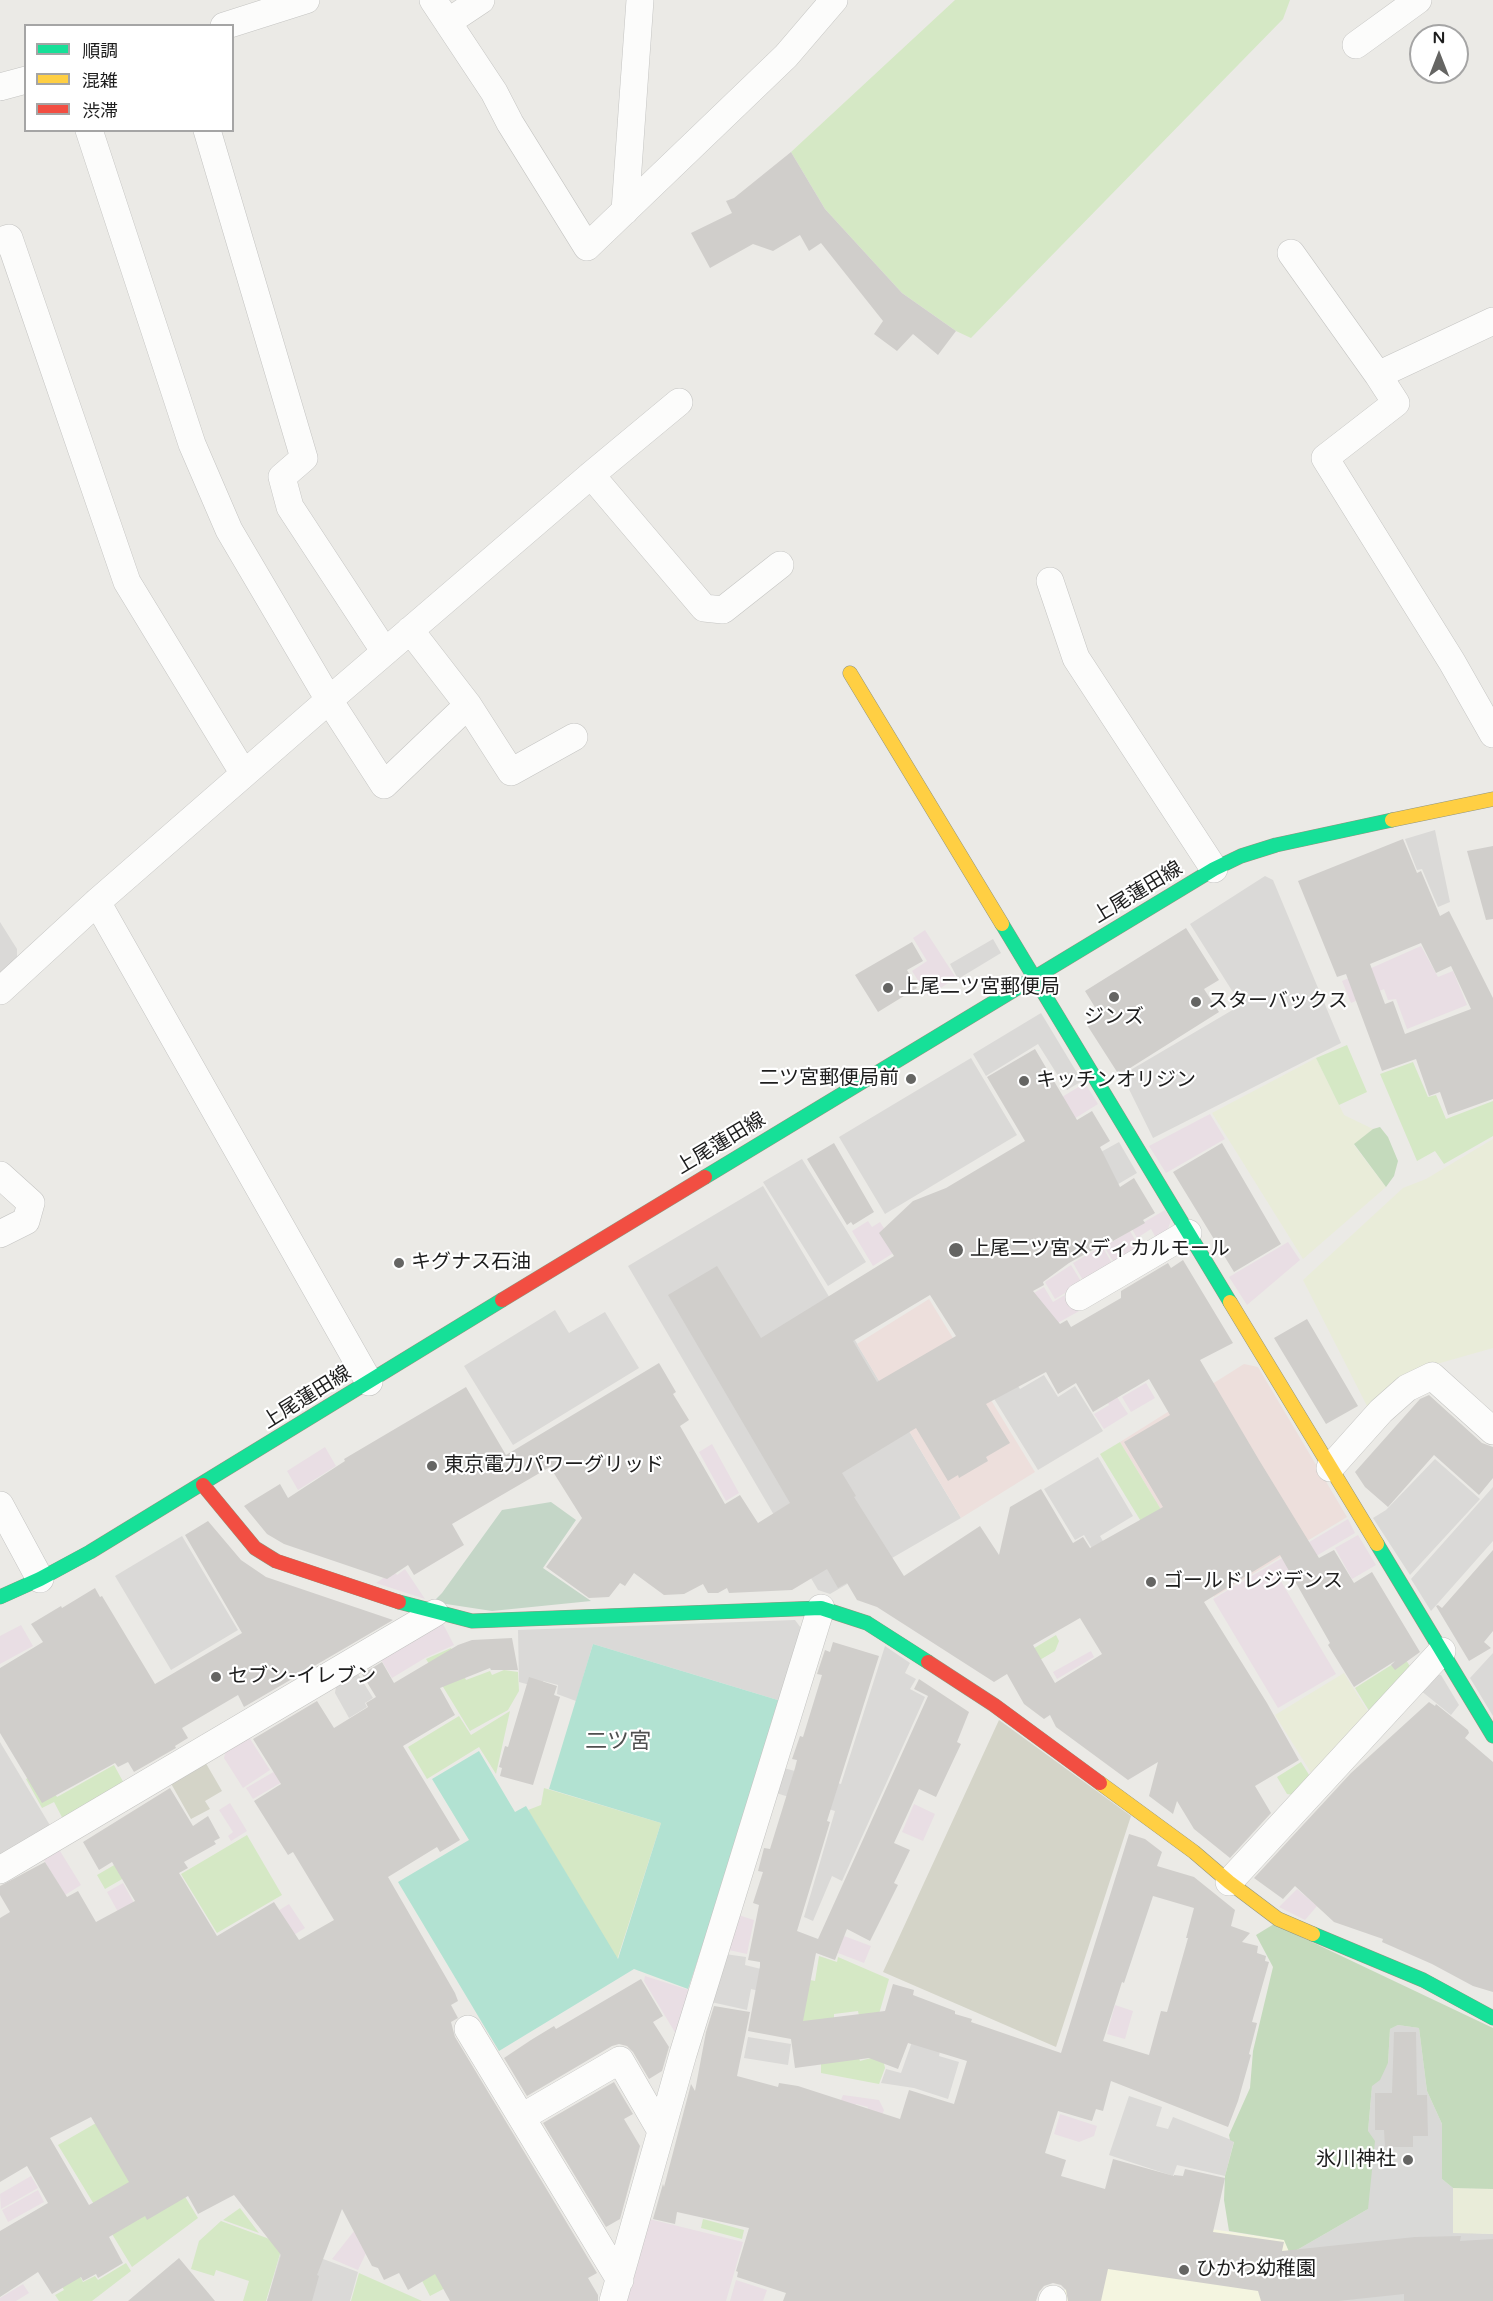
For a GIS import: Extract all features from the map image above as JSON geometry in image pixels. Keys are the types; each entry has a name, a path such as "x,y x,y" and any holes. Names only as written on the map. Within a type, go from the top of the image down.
{"street":[{"path":"230,24 306,0"},
{"path":"434,0 494,92 510,123 587,247 786,56 834,0"},
{"path":"448,22 481,0"},
{"path":"625,211 640,0"},
{"path":"1356,45 1418,0"},
{"path":"0,87 24,81"},
{"path":"89,132 192,444 229,530 329,700 384,785 468,705"},
{"path":"208,132 304,458 282,477 290,507 385,652"},
{"path":"0,241 9,238 127,582 244,774"},
{"path":"1291,253 1396,403 1324,458 1452,662 1493,734"},
{"path":"1378,375 1493,321"},
{"path":"0,991 97,902 329,700 591,474 679,402"},
{"path":"591,474 704,608 723,610 780,564"},
{"path":"1050,582 1076,658 1214,869"},
{"path":"410,630 468,705 512,772 574,737"},
{"path":"850,673 1493,1736"},
{"name":"上尾蓮田線","path":"0,1597 90,1552 203,1485 677,1193 1214,869 1241,856 1276,844 1493,799"},
{"path":"97,902 369,1382"},
{"path":"0,1175 31,1203 26,1221 0,1234"},
{"path":"1079,1297 1188,1233"},
{"path":"1330,1468 1381,1411 1407,1388 1432,1376 1493,1431"},
{"path":"203,1485 255,1548 265,1555 352,1588 435,1613 472,1621 821,1608 867,1623 994,1705 1194,1852 1278,1919 1423,1980 1493,2018"},
{"path":"0,1505 40,1579"},
{"path":"616,2290 661,2131 821,1608"},
{"path":"0,1870 435,1613"},
{"path":"1229,1882 1442,1651"},
{"path":"468,2030 522,2117 616,2290"},
{"path":"522,2117 620,2060 661,2131"}],"shaded area":[{"path":"1435,830 1450,902 1438,907 1422,869 1417,870 1405,839"},
{"path":"1265,876 1273,880 1341,1043 1153,1138 1122,1075 1241,1005 1190,924"},
{"path":"0,922 17,949 17,964 0,977"},
{"path":"925,930 956,978 928,996 912,971 927,961 913,938"},
{"path":"993,939 1001,953 958,979 950,964"},
{"path":"1421,946 1438,977 1453,971 1467,1005 1407,1029 1396,999 1388,1000 1384,989 1351,1003 1342,981"},
{"path":"1041,1013 1082,1081 1067,1090 1038,1044 986,1076 973,1054"},
{"path":"971,1058 1017,1135 885,1214 839,1137"},
{"path":"1316,1058 1344,1115 1373,1129 1354,1145 1386,1187 1303,1259 1212,1113"},
{"path":"1085,1083 1098,1104 1029,1147 1016,1125"},
{"path":"1210,1114 1225,1139 1166,1173 1149,1146"},
{"path":"1380,1127 1388,1137 1398,1161 1394,1176 1386,1187 1354,1144 1373,1129"},
{"path":"1493,1139 1493,1348 1412,1371 1369,1410 1303,1280 1403,1188 1426,1179"},
{"path":"1119,1142 1137,1173 1069,1213 1061,1174"},
{"path":"802,1159 866,1262 828,1286 763,1182"},
{"path":"763,1186 961,1518 830,1594 818,1590 628,1266"},
{"path":"1165,1210 1171,1220 1167,1232 1156,1238 1151,1229 1137,1238 1132,1229"},
{"path":"868,1221 872,1227 880,1222 898,1250 873,1266 852,1231"},
{"path":"1130,1231 1140,1248 1114,1263 1102,1243 1109,1238 1112,1242"},
{"path":"1288,1242 1300,1260 1247,1305 1229,1277"},
{"path":"1102,1246 1113,1265 1084,1282 1073,1263"},
{"path":"1071,1265 1082,1283 1055,1299 1045,1282"},
{"path":"1044,1287 1053,1302 1070,1292 1081,1310 1054,1325 1025,1298"},
{"path":"929,1299 1035,1472 961,1518 857,1344"},
{"path":"555,1310 569,1333 605,1312 639,1368 513,1445 464,1366"},
{"path":"1244,1364 1258,1367 1347,1517 1214,1597 1120,1442"},
{"path":"1044,1375 1058,1397 1075,1386 1103,1431 1038,1470 993,1397 1016,1383 1020,1389"},
{"path":"1146,1383 1155,1398 1131,1412 1122,1397"},
{"path":"1117,1397 1128,1414 1104,1429 1094,1414"},
{"path":"712,1444 739,1493 726,1501 699,1452"},
{"path":"325,1447 336,1466 298,1490 287,1471"},
{"path":"1098,1457 1133,1516 1100,1536 1116,1564 1105,1570 1084,1535 1075,1540 1044,1489"},
{"path":"1435,1459 1480,1499 1410,1575 1373,1518 1386,1510"},
{"path":"1493,1487 1493,1541 1431,1611 1411,1579"},
{"path":"551,1502 576,1520 543,1568 591,1601 492,1611 433,1602 442,1593 502,1510"},
{"path":"1348,1519 1355,1533 1279,1578 1336,1674 1278,1708 1213,1599"},
{"path":"1358,1535 1376,1565 1352,1579 1335,1548"},
{"path":"182,1536 238,1630 171,1670 115,1576"},
{"path":"405,1569 425,1599 376,1583 394,1571 397,1575"},
{"path":"795,1620 804,1632 781,1701 593,1644 576,1701 557,1694 558,1685 543,1681 541,1688 519,1682 518,1630"},
{"path":"443,1624 454,1645 425,1658 392,1678 379,1656"},
{"path":"21,1625 33,1646 0,1664 0,1636"},
{"path":"885,1646 910,1663 905,1673 916,1679 910,1689 925,1697 842,1881 832,1876 813,1921 804,1917 835,1811 776,1793 784,1768 841,1784"},
{"path":"1091,1651 1094,1657 1057,1679 1053,1672"},
{"path":"1493,1653 1493,1716 1470,1678"},
{"path":"355,1669 373,1698 365,1703 367,1707 349,1718 335,1693 337,1680"},
{"path":"1344,1673 1370,1715 1313,1776 1275,1715"},
{"path":"1433,1674 1441,1675 1459,1705 1451,1715 1420,1690"},
{"path":"999,1720 1131,1816 1056,2047 883,1972"},
{"path":"247,1734 270,1770 243,1788 224,1758 227,1746"},
{"path":"0,1742 51,1827 0,1857"},
{"path":"204,1760 222,1791 205,1801 210,1809 191,1819 169,1780"},
{"path":"282,1767 289,1778 253,1799 246,1788"},
{"path":"230,1803 247,1831 231,1841 228,1836 233,1832 219,1810"},
{"path":"914,1804 935,1814 923,1841 902,1832"},
{"path":"51,1849 60,1851 81,1885 65,1895 41,1855"},
{"path":"123,1883 139,1912 123,1921 107,1892"},
{"path":"1297,1889 1317,1906 1305,1920 1279,1907"},
{"path":"289,1904 305,1928 289,1938 273,1914"},
{"path":"735,1914 754,1920 747,1954 724,1949"},
{"path":"1274,1924 1493,2028 1493,2189 1453,2188 1442,2179 1442,2124 1427,2091 1419,2028 1398,2025 1390,2029 1388,2063 1380,2080 1372,2086 1368,2131 1375,2141 1368,2209 1290,2254 1284,2240 1229,2231 1224,2200 1225,2176 1234,2142 1230,2140 1229,2135 1250,2088 1253,2051 1273,1967 1256,1935"},
{"path":"844,1936 871,1946 864,1963 838,1953"},
{"path":"725,1954 746,1957 745,1965 777,1973 773,1994 751,1989 747,2010 711,2002"},
{"path":"645,1976 695,1992 679,2039 644,1981"},
{"path":"1115,2005 1133,2011 1125,2039 1107,2034"},
{"name":"氷川神社","path":"1398,2025 1419,2028 1427,2091 1442,2124 1442,2179 1453,2188 1453,2232 1493,2234 1493,2301 1297,2301 1290,2254 1368,2209 1368,2131 1372,2085 1388,2063 1390,2029"},
{"path":"748,2037 791,2044 788,2065 744,2058"},
{"path":"913,2039 941,2047 939,2056 959,2062 948,2099 914,2088 881,2083 886,2069 901,2073"},
{"path":"843,2095 879,2100 884,2110 882,2115 867,2111 868,2107 856,2104 854,2111 838,2107"},
{"path":"1129,2096 1162,2107 1156,2126 1168,2129 1173,2117 1234,2141 1225,2176 1177,2165 1173,2176 1109,2155"},
{"path":"1060,2114 1097,2126 1094,2136 1079,2142 1054,2134"},
{"path":"31,2176 38,2188 1,2209 0,2194"},
{"path":"1453,2188 1493,2189 1493,2234 1453,2233"},
{"path":"38,2190 44,2202 8,2222 2,2210"},
{"name":"ひかわ幼稚園","path":"1086,2210 1284,2240 1304,2287 1297,2301 1062,2301"},
{"path":"645,2218 743,2242 726,2301 620,2301"},
{"path":"358,2226 367,2251 358,2270 332,2259"},
{"path":"283,2244 358,2272 350,2301 267,2301"},
{"path":"736,2280 767,2290 763,2301 730,2301"},
{"path":"23,2284 29,2293 16,2301 0,2301 0,2298"}],"green space":[{"path":"955,0 1290,0 1283,19 971,338 956,331 902,293 825,209 791,152"},
{"path":"1347,1045 1367,1092 1339,1105 1316,1058"},
{"path":"1413,1062 1428,1097 1436,1095 1446,1119 1493,1101 1493,1136 1444,1164 1435,1151 1417,1161 1380,1074"},
{"path":"1120,1442 1213,1595 1193,1607 1100,1454"},
{"path":"1056,1635 1059,1641 1055,1651 1033,1664 1026,1653"},
{"path":"593,1644 781,1701 688,1989 634,1969 499,2051 398,1882 469,1840 432,1779 479,1751 515,1812 526,1806 618,1959 661,1823 549,1789"},
{"path":"451,1648 466,1680 490,1671 492,1675 504,1670 518,1672 519,1691 508,1710 470,1731 426,1659"},
{"path":"1404,1657 1413,1671 1371,1714 1355,1688"},
{"path":"510,1711 496,1774 479,1747 427,1779 408,1747 459,1716 471,1735"},
{"path":"1301,1762 1311,1778 1293,1795 1287,1794 1277,1777"},
{"path":"114,1765 126,1787 64,1821 54,1802 42,1808 26,1779 42,1770 57,1797"},
{"path":"544,1788 661,1823 617,1960 528,1810 541,1805"},
{"path":"247,1835 282,1895 217,1933 181,1874"},
{"path":"147,1846 155,1860 105,1889 97,1875"},
{"path":"819,1956 837,1962 838,1957 889,1979 879,2014 859,2016 858,2011 834,2014 834,2020 795,2029 801,1978 815,1981"},
{"path":"882,2055 885,2068 879,2084 821,2073 821,2062 859,2058 860,2061"},
{"path":"129,2104 198,2218 132,2267 58,2145"},
{"path":"240,2208 259,2233 223,2220"},
{"path":"703,2219 744,2230 742,2239 701,2228"},
{"path":"221,2221 283,2244 266,2301 243,2301 249,2281 216,2270 214,2276 191,2269 199,2241"},
{"path":"126,2263 131,2271 92,2301 59,2301 55,2295 64,2290 60,2283 78,2273 83,2282 95,2276 98,2280"},
{"path":"443,2265 453,2284 430,2296 420,2277"},
{"path":"359,2273 422,2301 351,2301"}],"building":[{"path":"791,152 825,209 902,293 956,331 938,355 913,334 897,351 874,334 883,321 821,243 809,251 800,235 773,251 753,244 710,268 691,233 732,213 726,201 734,198"},
{"path":"1403,839 1417,873 1421,871 1440,916 1449,911 1493,998 1493,1099 1448,1115 1440,1092 1429,1096 1416,1059 1382,1071 1346,974 1337,977 1298,881","holes":["1421,943 1436,973 1451,966 1471,1009 1405,1034 1393,1001 1385,1004 1370,964"]},
{"path":"1493,846 1493,919 1486,920 1467,851"},
{"path":"1186,928 1219,980 1204,989 1219,1012 1119,1075 1087,1025 1101,1017 1085,991"},
{"path":"912,942 923,961 907,970 917,988 878,1012 855,975"},
{"path":"1035,1049 1077,1120 1092,1111 1110,1141 1100,1147 1120,1187 1134,1178 1155,1213 1143,1220 1145,1223 1069,1263 1043,1282 1044,1285 1033,1291 1060,1324 1067,1320 1071,1327 1121,1298 1121,1291 1168,1263 1171,1268 1183,1260 1233,1343 1200,1360 1259,1460 1319,1558 1334,1550 1354,1583 1372,1572 1420,1652 1395,1670 1391,1665 1395,1661 1354,1687 1328,1645 1330,1643 1280,1555 1204,1602 1267,1703 1299,1760 1255,1786 1271,1813 1230,1858 1194,1829 1177,1801 1173,1814 1149,1796 1158,1762 1128,1780 1056,1727 1050,1715 1044,1719 1024,1704 1007,1674 994,1682 877,1607 857,1600 847,1583 838,1588 827,1569 792,1590 729,1593 727,1588 718,1593 708,1593 703,1584 684,1594 664,1595 634,1573 625,1586 620,1583 609,1597 589,1598 546,1567 582,1518 550,1467 452,1524 464,1545 414,1575 408,1565 387,1579 284,1544 267,1534 244,1506 280,1484 288,1498 345,1461 344,1459 466,1387 506,1455 659,1363 676,1392 673,1394 689,1420 680,1426 725,1504 740,1495 758,1523 790,1503 668,1295 717,1266 761,1338 894,1256 879,1233 913,1201 946,1188 1025,1141 987,1077","holes":["930,1295 956,1336 877,1382 853,1341","1046,1372 1058,1394 1076,1383 1093,1412 1149,1379 1170,1415 1124,1442 1163,1507 1090,1548 1083,1537 1073,1543 1041,1489 1010,1507 999,1555 980,1526 904,1576 854,1497 856,1496 842,1473 916,1428 948,1481 958,1475 959,1478 988,1461 986,1457 1010,1443 986,1404","1080,1618 1102,1654 1055,1683 1033,1645"]},
{"path":"834,1143 874,1212 853,1225 851,1222 847,1225 807,1159"},
{"path":"1222,1143 1281,1244 1234,1272 1173,1172"},
{"path":"1307,1319 1358,1406 1326,1424 1274,1338"},
{"path":"1429,1395 1482,1443 1493,1447 1493,1478 1479,1495 1434,1455 1388,1507 1365,1487 1355,1472 1420,1399"},
{"path":"208,1521 241,1560 266,1577 393,1620 244,1707 238,1695 182,1728 188,1738 175,1746 176,1748 134,1772 128,1762 118,1767 115,1763 42,1803 0,1733 0,1668 43,1642 31,1624 95,1588 155,1684 242,1633 185,1535"},
{"path":"1493,1550 1493,1631 1484,1642 1491,1648 1469,1661 1436,1606 1442,1608"},
{"path":"512,1638 518,1670 491,1670 490,1668 440,1688 455,1715 403,1746 460,1840 440,1852 437,1847 388,1877 455,1993 458,2001 451,2005 458,2018 451,2022 455,2037 597,2273 588,2278 598,2295 598,2301 450,2301 435,2274 408,2290 399,2273 384,2280 378,2268 372,2266 342,2209 317,2275 319,2276 312,2301 267,2301 281,2255 234,2195 198,2214 188,2196 147,2220 145,2216 109,2237 123,2263 98,2278 96,2274 83,2281 81,2277 52,2294 38,2272 0,2297 0,2231 48,2203 27,2166 0,2182 0,1918 10,1912 0,1895 0,1886 45,1862 67,1897 78,1891 96,1922 135,1901 112,1862 99,1870 83,1842 170,1788 193,1826 208,1816 220,1838 214,1841 216,1844 184,1862 188,1868 179,1873 217,1936 274,1902 299,1940 334,1920 293,1852 288,1855 254,1801 281,1784 253,1739 317,1701 334,1728 368,1707 366,1703 376,1697 362,1674 382,1662 394,1683 458,1645 472,1640","holes":["91,2117 129,2182 89,2205 50,2138"]},
{"path":"833,1642 879,1656 827,1821 830,1822 797,1931 818,1939 928,1696 914,1689 919,1679 969,1712 957,1742 961,1744 936,1797 919,1789 894,1843 910,1850 894,1883 898,1885 870,1941 847,1929 835,1960 816,1953 803,2021 885,2011 893,1984 914,1990 913,1995 955,2011 955,2014 972,2019 971,2022 1061,2053 1129,1834 1145,1839 1162,1852 1157,1866 1194,1877 1235,1910 1231,1926 1250,1933 1242,1942 1258,1946 1257,1953 1266,1956 1265,1961 1269,1962 1252,2022 1257,2023 1249,2054 1251,2055 1228,2127 1111,2081 1103,2111 1096,2109 1092,2121 1058,2111 1045,2153 1066,2160 1061,2176 1105,2189 1113,2159 1174,2176 1183,2176 1185,2169 1225,2178 1213,2232 1284,2242 1282,2251 1415,2237 1461,2236 1460,2241 1493,2239 1493,2301 1404,2301 1404,2294 1338,2301 1261,2301 1258,2291 1108,2269 1101,2301 1068,2301 1066,2290 1061,2285 1053,2283 1044,2286 1036,2301 783,2301 786,2293 737,2277 738,2272 736,2271 749,2228 677,2212 675,2224 653,2219 663,2184 664,2187 691,2084 695,2091 706,2032 714,2006 750,2012 737,2076 778,2087 779,2083 798,2086 900,2119 909,2090 954,2104 967,2061 908,2043 898,2069 869,2058 795,2068 791,2039 748,2031 760,1966 760,1962 748,1960 759,1905 753,1903 763,1872 758,1871 764,1848 770,1849 795,1768 797,1760 792,1759 800,1736 803,1737 822,1675 817,1674 825,1650 830,1652","holes":["1153,1896 1194,1908 1167,2012 1161,2011 1149,2055 1103,2041"]},
{"path":"529,1677 557,1686 554,1695 560,1697 533,1785 500,1776 502,1768 499,1767 505,1746 508,1747"},
{"path":"1429,1702 1435,1706 1436,1704 1468,1730 1469,1733 1465,1738 1493,1762 1493,1992 1473,1986 1432,1964 1382,1942 1383,1939 1334,1922 1295,1886 1283,1899 1254,1878 1351,1773"},
{"path":"641,1979 663,2016 653,2022 669,2047 662,2071 649,2079 633,2052 627,2046 619,2044 527,2096 504,2058 554,2026 556,2029"},
{"path":"1394,2032 1416,2032 1417,2095 1427,2095 1428,2136 1413,2136 1413,2147 1385,2147 1384,2130 1375,2130 1375,2093 1392,2093"},
{"path":"614,2082 633,2114 624,2119 640,2146 620,2219 606,2227 543,2123"},
{"path":"179,2258 215,2301 128,2301"}],"traffic: fast":[{"path":"705,1177 1214,869 1241,856 1276,845 1392,820"},
{"path":"1002,924 1230,1302"},
{"path":"0,1597 90,1552 502,1300"},
{"path":"1377,1544 1493,1736"},
{"path":"399,1602 472,1621 821,1608 867,1623 928,1662"},
{"path":"1313,1934 1423,1980 1493,2018"}],"traffic: slow":[{"path":"850,673 1002,924"},
{"path":"1392,820 1493,799"},
{"path":"1230,1302 1377,1544"},
{"path":"1100,1783 1194,1852 1278,1919 1313,1934"}],"traffic: jam":[{"path":"502,1300 705,1177"},
{"path":"203,1485 255,1548 276,1561 399,1602"},
{"path":"928,1662 994,1705 1100,1783"}],"place":[{"name":"上尾二ツ宮郵便局","path":"888,988"},
{"name":"ジンズ","path":"1114,997"},
{"name":"スターバックス","path":"1196,1002"},
{"name":"二ツ宮郵便局前","path":"911,1079"},
{"name":"キッチンオリジン","path":"1024,1081"},
{"name":"上尾二ツ宮メディカルモール","path":"956,1250"},
{"name":"キグナス石油","path":"399,1263"},
{"name":"東京電力パワーグリッド","path":"432,1466"},
{"name":"ゴールドレジデンス","path":"1151,1582"},
{"name":"セブン-イレブン","path":"216,1677"},
{"name":"氷川神社","path":"1408,2160"},
{"name":"ひかわ幼稚園","path":"1184,2270"}],"district":[{"name":"二ツ宮","path":"618,1742"}]}
